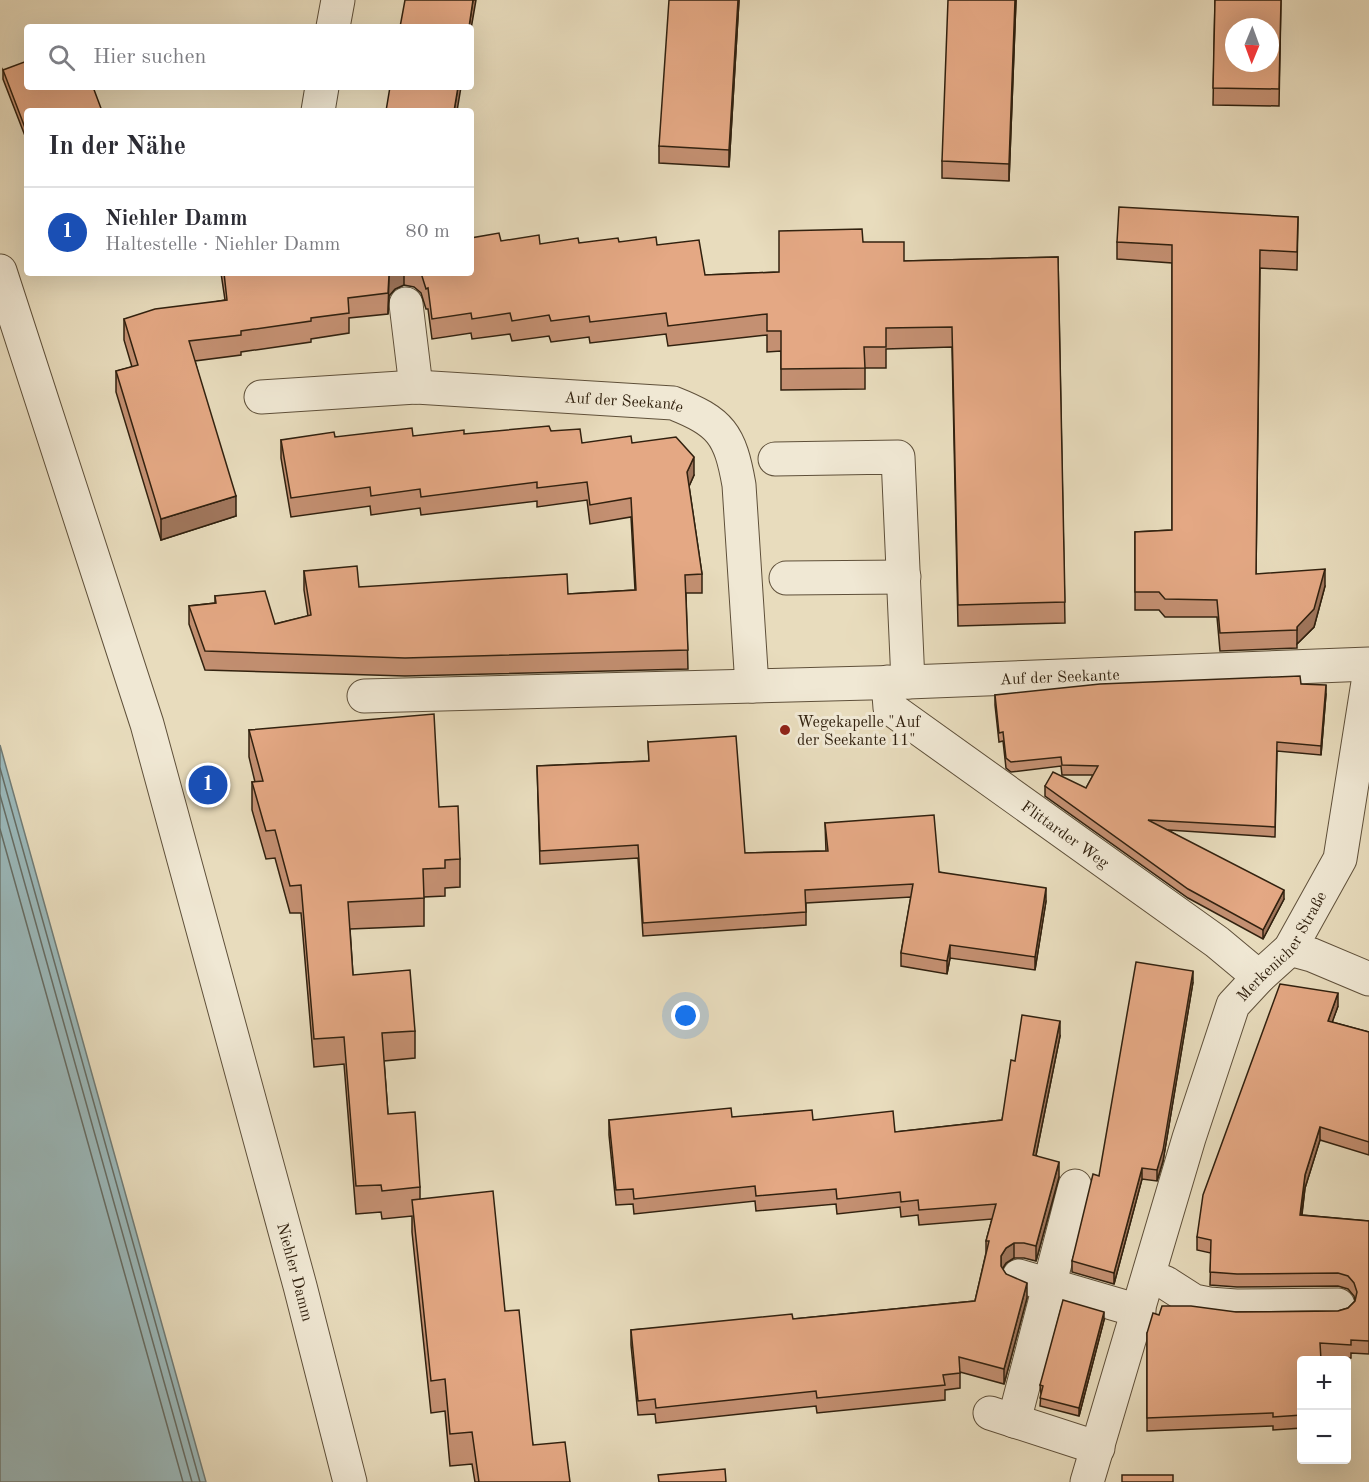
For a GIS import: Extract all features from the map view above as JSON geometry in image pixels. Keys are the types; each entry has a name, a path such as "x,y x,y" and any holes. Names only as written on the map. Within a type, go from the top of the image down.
{"street":[{"path":"334,24 338,0"},
{"path":"318,108 322,90"},
{"name":"Niehler Damm","path":"0,271 147,724 300,1286 350,1482"},
{"path":"406,304 416,387"},
{"name":"Auf der Seekante","path":"261,397 416,387 673,403 699,413 720,430 734,456 739,485 752,686"},
{"name":"Flittarder Weg","path":"775,459 898,457 904,577 898,682 890,708 1217,942 1259,977"},
{"path":"786,578 904,577"},
{"name":"Auf der Seekante","path":"364,696 898,682 1369,664"},
{"name":"Merkenicher Straße","path":"1087,1482 1189,1138 1233,1005 1290,949 1340,859 1369,676"},
{"path":"1290,949 1312,955 1369,979"},
{"path":"1075,1186 1050,1285 1002,1417 1098,1448"},
{"path":"1019,1276 1138,1311"},
{"path":"1149,1276 1166,1283 1194,1301 1209,1304 1338,1305"}],"water":[{"path":"0,745 206,1482 0,1482"}],"building":[{"path":"405,0 473,0 469,24 401,24"},
{"path":"669,0 738,0 729,150 659,146"},
{"path":"948,0 1015,0 1009,164 942,161"},
{"path":"1215,0 1281,0 1279,89 1213,88"},
{"path":"24,62 24,90 94,90 101,108 24,108 24,125 3,70"},
{"path":"390,90 458,90 454,108 386,108"},
{"path":"1119,207 1298,217 1297,252 1260,250 1256,574 1325,569 1314,609 1297,627 1297,630 1220,633 1217,600 1165,599 1159,592 1135,592 1135,532 1172,530 1172,245 1117,242"},
{"path":"862,229 863,242 904,242 904,261 1058,257 1065,602 958,605 952,327 886,328 886,347 864,347 865,368 781,369 781,331 767,331 767,314 668,326 666,313 590,322 589,316 551,321 549,315 512,321 510,313 472,319 471,313 432,319 428,288 426,289 422,276 474,276 474,237 499,233 501,241 539,235 540,244 578,238 579,243 618,238 619,242 656,237 657,245 699,240 705,275 779,272 779,231"},
{"path":"224,276 389,276 388,293 348,298 349,313 241,331 241,335 189,341 236,496 161,519 116,371 138,365 124,319 155,309 227,300"},
{"path":"549,426 551,431 580,429 582,443 631,436 632,443 676,437 694,457 687,472 702,574 685,575 688,650 405,658 205,651 189,606 216,603 215,596 265,591 275,624 311,615 304,571 357,566 359,587 567,574 568,594 636,590 631,498 590,505 587,482 537,488 537,482 421,497 420,489 371,496 370,487 291,498 281,440 334,432 335,437 412,428 413,436 464,430 464,434"},
{"path":"1300,676 1301,684 1326,685 1321,746 1277,742 1275,827 1148,820 1284,890 1263,930 1188,889 1045,786 1053,772 1086,788 1098,766 1062,765 1061,757 1011,762 1006,758 1003,732 999,733 995,695 1100,684"},
{"path":"434,714 439,807 458,806 460,859 445,860 445,868 423,869 424,898 348,902 353,975 410,970 415,1031 382,1033 388,1114 415,1112 420,1187 382,1191 381,1185 356,1186 344,1037 314,1039 301,885 290,886 275,830 266,831 252,782 263,781 249,730"},
{"path":"736,736 745,853 828,851 825,823 934,815 939,872 1046,888 1035,957 950,945 947,961 901,953 913,884 805,890 806,912 643,923 638,845 540,851 537,766 649,761 648,742"},
{"path":"1136,962 1193,971 1163,1150 1157,1170 1142,1168 1114,1273 1072,1261 1093,1174 1099,1176"},
{"path":"1280,984 1338,993 1328,1021 1369,1032 1369,1142 1320,1127 1305,1175 1300,1215 1369,1221 1369,1341 1351,1340 1351,1345 1320,1343 1321,1356 1297,1356 1297,1415 1273,1417 1273,1413 1147,1418 1147,1333 1153,1313 1159,1315 1162,1306 1191,1306 1236,1312 1338,1311 1348,1308 1355,1301 1357,1292 1354,1283 1348,1276 1338,1273 1210,1272 1211,1240 1197,1237 1203,1195"},
{"path":"1022,1015 1060,1021 1033,1155 1059,1162 1036,1246 1014,1243 1006,1248 1001,1256 1001,1266 1006,1274 1027,1283 1004,1369 959,1357 960,1373 943,1375 945,1385 817,1398 816,1391 656,1408 655,1399 638,1401 631,1330 792,1314 793,1319 975,1301 989,1241 986,1241 996,1204 919,1210 918,1200 901,1202 900,1192 837,1199 836,1189 756,1196 755,1186 634,1199 633,1189 616,1190 609,1120 731,1108 732,1117 812,1110 813,1120 893,1111 895,1132 1002,1120 1011,1060 1015,1061"},
{"path":"493,1191 505,1311 519,1310 533,1445 565,1442 570,1482 479,1482 472,1432 450,1434 445,1379 431,1381 412,1200"},
{"path":"1063,1300 1104,1312 1079,1408 1040,1398 1043,1386 1040,1385"},
{"path":"725,1469 726,1482 659,1482 658,1475"},
{"path":"1122,1475 1173,1475 1173,1482 1122,1482"}],"place":[{"name":"Wegekapelle \"Auf der Seekante 11\"","path":"785,730"},
{"name":"Niehler Damm","path":"208,785"}]}
